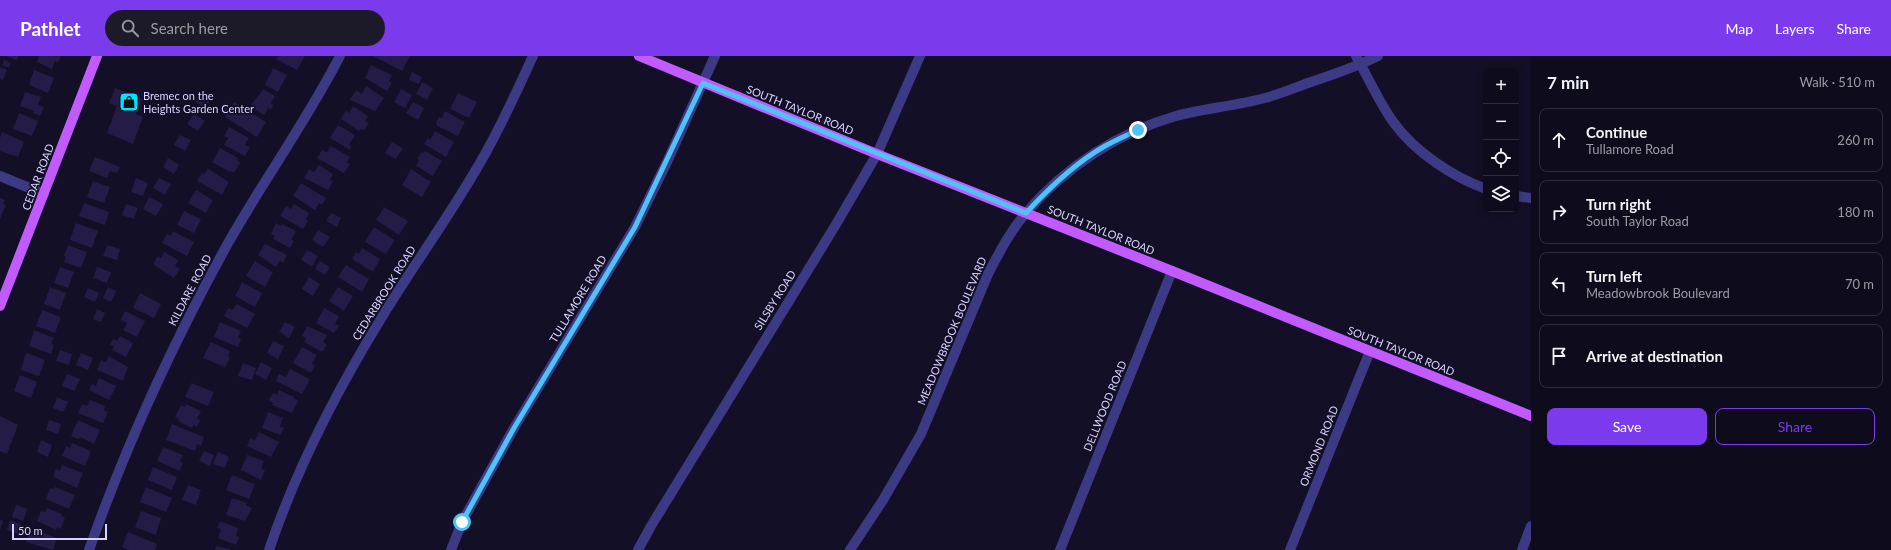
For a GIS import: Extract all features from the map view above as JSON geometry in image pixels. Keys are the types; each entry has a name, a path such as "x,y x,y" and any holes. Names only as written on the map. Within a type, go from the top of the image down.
{"main road":[{"name":"CEDAR ROAD","path":"0,306 97,56"},
{"name":"SOUTH TAYLOR ROAD","path":"639,56 877,154 1531,416"}],"street":[{"name":"KILDARE ROAD","path":"89,550 123,460 181,333 227,245 305,120 340,56"},
{"name":"CEDARBROOK ROAD","path":"268,550 303,465 343,384 379,321 485,154 533,56"},
{"name":"TULLAMORE ROAD","path":"451,550 462,522 514,428 635,227 715,56"},
{"name":"SILSBY ROAD","path":"638,550 655,519 831,233 877,154 920,56"},
{"name":"MEADOWBROOK BOULEVARD","path":"850,550 921,434 988,274 1008,238 1026,213 1045,192 1082,162 1105,146 1138,130 1176,116 1266,98 1359,60 1378,56"},
{"path":"1359,60 1394,124 1433,161 1464,180 1483,188"},
{"path":"0,176 44,194"},
{"path":"1519,196 1531,198"},
{"name":"DELLWOOD ROAD","path":"1060,550 1172,271"},
{"name":"ORMOND ROAD","path":"1290,550 1370,351"},
{"path":"1522,550 1531,526"}],"building":[{"path":"6,56 18,56 17,60"},
{"path":"39,56 61,56 58,62 55,61 52,69 37,62"},
{"path":"278,56 305,56 297,70 276,59"},
{"path":"373,56 410,56 402,71"},
{"path":"4,60 11,63 9,68 2,65"},
{"path":"371,65 392,75 389,81 392,83 387,91 365,78"},
{"path":"0,67 7,70 3,80 0,79"},
{"path":"273,68 287,75 278,92 265,85"},
{"path":"34,70 54,78 48,93 29,85"},
{"path":"412,72 422,77 419,84 409,80"},
{"path":"422,82 433,88 427,100 416,94"},
{"path":"366,86 384,98 375,111 350,100 356,90 362,94"},
{"path":"115,88 142,99 136,114 143,117 133,144 107,133 117,106 109,103"},
{"path":"263,89 275,96 271,103 273,105 271,110 268,108 264,115 252,108 253,106 251,105"},
{"path":"401,89 412,95 405,108 394,102"},
{"path":"25,92 41,97 38,105 44,107 40,116 33,113 34,111 20,106"},
{"path":"201,92 211,98 206,108 195,102"},
{"path":"458,93 477,102 469,118 450,109"},
{"path":"234,102 266,122 257,137 225,117 227,113 223,110 227,103 232,106"},
{"path":"413,102 424,108 418,120 406,113"},
{"path":"353,106 368,116 365,121 369,123 364,130 361,129 359,131 341,119 346,110 349,113"},
{"path":"445,111 465,122 458,136 437,126 436,123 439,117 442,118"},
{"path":"19,113 38,121 32,136 13,129"},
{"path":"194,114 205,121 198,131 187,124"},
{"path":"338,125 355,135 349,145 352,146 350,150 330,138"},
{"path":"229,127 249,138 245,145 250,147 245,156 224,145 228,138 224,136"},
{"path":"435,131 454,142 446,157 424,144 428,138 430,140"},
{"path":"2,132 24,142 18,157 0,151 0,138"},
{"path":"180,135 191,140 185,151 174,145"},
{"path":"392,142 403,148 396,159 385,153"},
{"path":"331,146 350,157 347,162 350,164 344,173 317,158 322,150 327,152"},
{"path":"220,148 238,158 237,160 240,163 234,173 212,162"},
{"path":"425,151 442,161 433,176 416,166 419,160 417,159 422,152 424,153"},
{"path":"95,157 120,167 117,173 110,171 107,178 89,171"},
{"path":"168,158 179,165 174,174 163,167"},
{"path":"319,165 333,174 330,180 333,181 328,190 304,178 309,169 314,172"},
{"path":"208,169 229,182 222,195 197,181 202,173 204,174"},
{"path":"411,169 431,182 422,197 402,185"},
{"path":"136,178 148,183 143,196 131,192"},
{"path":"159,178 171,184 165,195 153,188"},
{"path":"93,181 110,187 104,203 87,197"},
{"path":"301,183 326,198 322,205 319,203 315,210 293,196"},
{"path":"196,190 213,200 206,213 188,203"},
{"path":"149,197 163,204 156,216 143,209"},
{"path":"0,198 5,200 3,204 6,205 0,219"},
{"path":"84,203 109,212 105,225 79,216"},
{"path":"126,204 138,208 134,219 122,215"},
{"path":"294,204 309,213 306,219 308,221 303,229 280,216 286,206 291,209"},
{"path":"384,207 408,221 399,235 376,220"},
{"path":"184,211 201,219 194,233 177,225"},
{"path":"331,213 341,218 337,227 326,221"},
{"path":"76,223 98,231 92,248 70,240"},
{"path":"276,223 281,226 282,224 296,231 291,239 294,241 290,248 273,239 275,236 271,234"},
{"path":"374,227 395,240 386,254 365,242"},
{"path":"318,230 330,237 323,247 312,240"},
{"path":"173,231 194,242 187,256 162,243 167,234 171,236"},
{"path":"265,244 287,255 283,263 280,261 276,267 258,255"},
{"path":"68,245 87,252 81,268 64,262 66,257 64,256"},
{"path":"107,245 120,249 117,260 103,256"},
{"path":"362,248 380,259 373,272 352,259 356,252 359,254"},
{"path":"307,250 318,256 312,267 301,260"},
{"path":"164,252 178,260 175,266 180,269 174,278 153,264 158,256 161,258"},
{"path":"255,261 273,272 265,287 246,276"},
{"path":"320,261 330,267 325,275 315,269"},
{"path":"346,265 369,279 362,292 338,277"},
{"path":"60,267 74,272 68,288 54,283"},
{"path":"97,267 111,272 107,283 93,278"},
{"path":"309,277 320,284 313,296 302,289"},
{"path":"242,282 262,293 255,307 235,296"},
{"path":"50,287 66,293 60,310 44,304"},
{"path":"108,287 116,291 111,302 103,298"},
{"path":"338,287 353,296 344,311 329,301"},
{"path":"88,288 99,293 95,302 84,297"},
{"path":"140,293 161,304 154,318 133,308"},
{"path":"237,304 255,314 247,328 224,316 228,308 232,310"},
{"path":"324,308 339,316 335,324 339,326 334,333 316,323"},
{"path":"97,309 105,313 101,322 93,319"},
{"path":"42,310 61,317 55,333 36,326"},
{"path":"125,311 145,321 137,337 123,330 127,323 121,320"},
{"path":"220,322 241,331 238,337 241,339 238,347 214,337"},
{"path":"285,322 295,327 289,338 279,332"},
{"path":"307,326 327,335 323,342 327,345 322,352 304,342 306,338 302,336"},
{"path":"34,330 54,338 51,344 54,345 51,354 29,346"},
{"path":"120,336 133,343 126,357 112,350 114,346 110,345 113,339 117,341"},
{"path":"273,341 284,346 278,359 267,353"},
{"path":"211,342 230,351 228,356 230,358 225,367 203,358"},
{"path":"302,347 317,355 312,364 315,365 311,373 293,363"},
{"path":"60,350 72,354 69,365 56,361"},
{"path":"27,353 45,360 39,376 21,370 25,355"},
{"path":"81,353 93,358 88,370 76,365"},
{"path":"109,356 128,367 123,381 97,370 101,360 106,362"},
{"path":"261,362 272,368 266,380 255,374"},
{"path":"243,363 256,368 252,380 238,376"},
{"path":"290,369 310,379 302,394 276,381 279,374 286,377"},
{"path":"67,374 80,379 74,391 62,386"},
{"path":"20,375 37,382 31,398 14,391"},
{"path":"99,378 116,386 109,400 89,390 92,384 96,386"},
{"path":"191,383 214,392 208,406 185,397"},
{"path":"279,390 294,397 298,401 292,413 272,405 273,403 269,400 273,393 277,395"},
{"path":"57,397 68,402 63,412 53,408"},
{"path":"90,400 105,406 104,410 108,412 103,423 78,413 82,404 87,406"},
{"path":"186,404 201,411 197,419 200,420 197,427 194,425 192,428 178,421 179,419 175,417 181,405 185,407"},
{"path":"268,412 283,418 280,426 284,428 280,435 262,428"},
{"path":"0,416 18,425 7,454 0,451"},
{"path":"49,420 61,424 58,434 46,430"},
{"path":"78,420 100,430 94,444 80,437 79,439 71,436"},
{"path":"172,424 204,437 201,446 197,444 195,451 166,440"},
{"path":"259,432 279,442 271,457 247,446 250,438 255,440"},
{"path":"41,440 52,445 48,457 37,452"},
{"path":"72,443 91,451 85,466 62,456 66,446 70,448"},
{"path":"163,447 183,455 180,461 183,463 180,471 157,461"},
{"path":"204,451 214,455 210,466 199,461"},
{"path":"218,452 229,457 225,468 213,464"},
{"path":"247,455 264,461 261,469 265,470 261,480 241,470"},
{"path":"62,465 83,473 77,488 53,477 56,469 60,471"},
{"path":"153,467 177,477 172,490 148,480"},
{"path":"232,475 255,484 249,499 226,490"},
{"path":"188,485 201,490 196,505 182,500"},
{"path":"55,487 75,495 69,509 46,499 50,488 54,489"},
{"path":"146,487 172,498 166,512 140,502"},
{"path":"232,498 247,503 246,505 252,508 245,521 226,515"},
{"path":"16,505 27,509 23,521 12,517"},
{"path":"47,508 62,514 61,516 65,517 61,529 57,527 56,530 37,521 41,511 45,512"},
{"path":"141,511 161,518 156,535 135,527"},
{"path":"0,520 3,521 0,530"},
{"path":"10,520 21,524 18,534 7,530"},
{"path":"220,521 238,528 236,536 239,537 236,545 218,538 221,529 217,528"},
{"path":"36,530 57,538 53,550 26,542 29,534 34,536"},
{"path":"128,532 157,544 155,550 129,550 122,547"},
{"path":"216,546 230,549 230,550 215,550"}],"place":[{"name":"Bremec on the Heights Garden Center","path":"129,102"}],"route":[{"path":"462,522 514,428 635,227 703,83 1026,213 1045,192 1082,162 1105,146 1138,130"}]}
